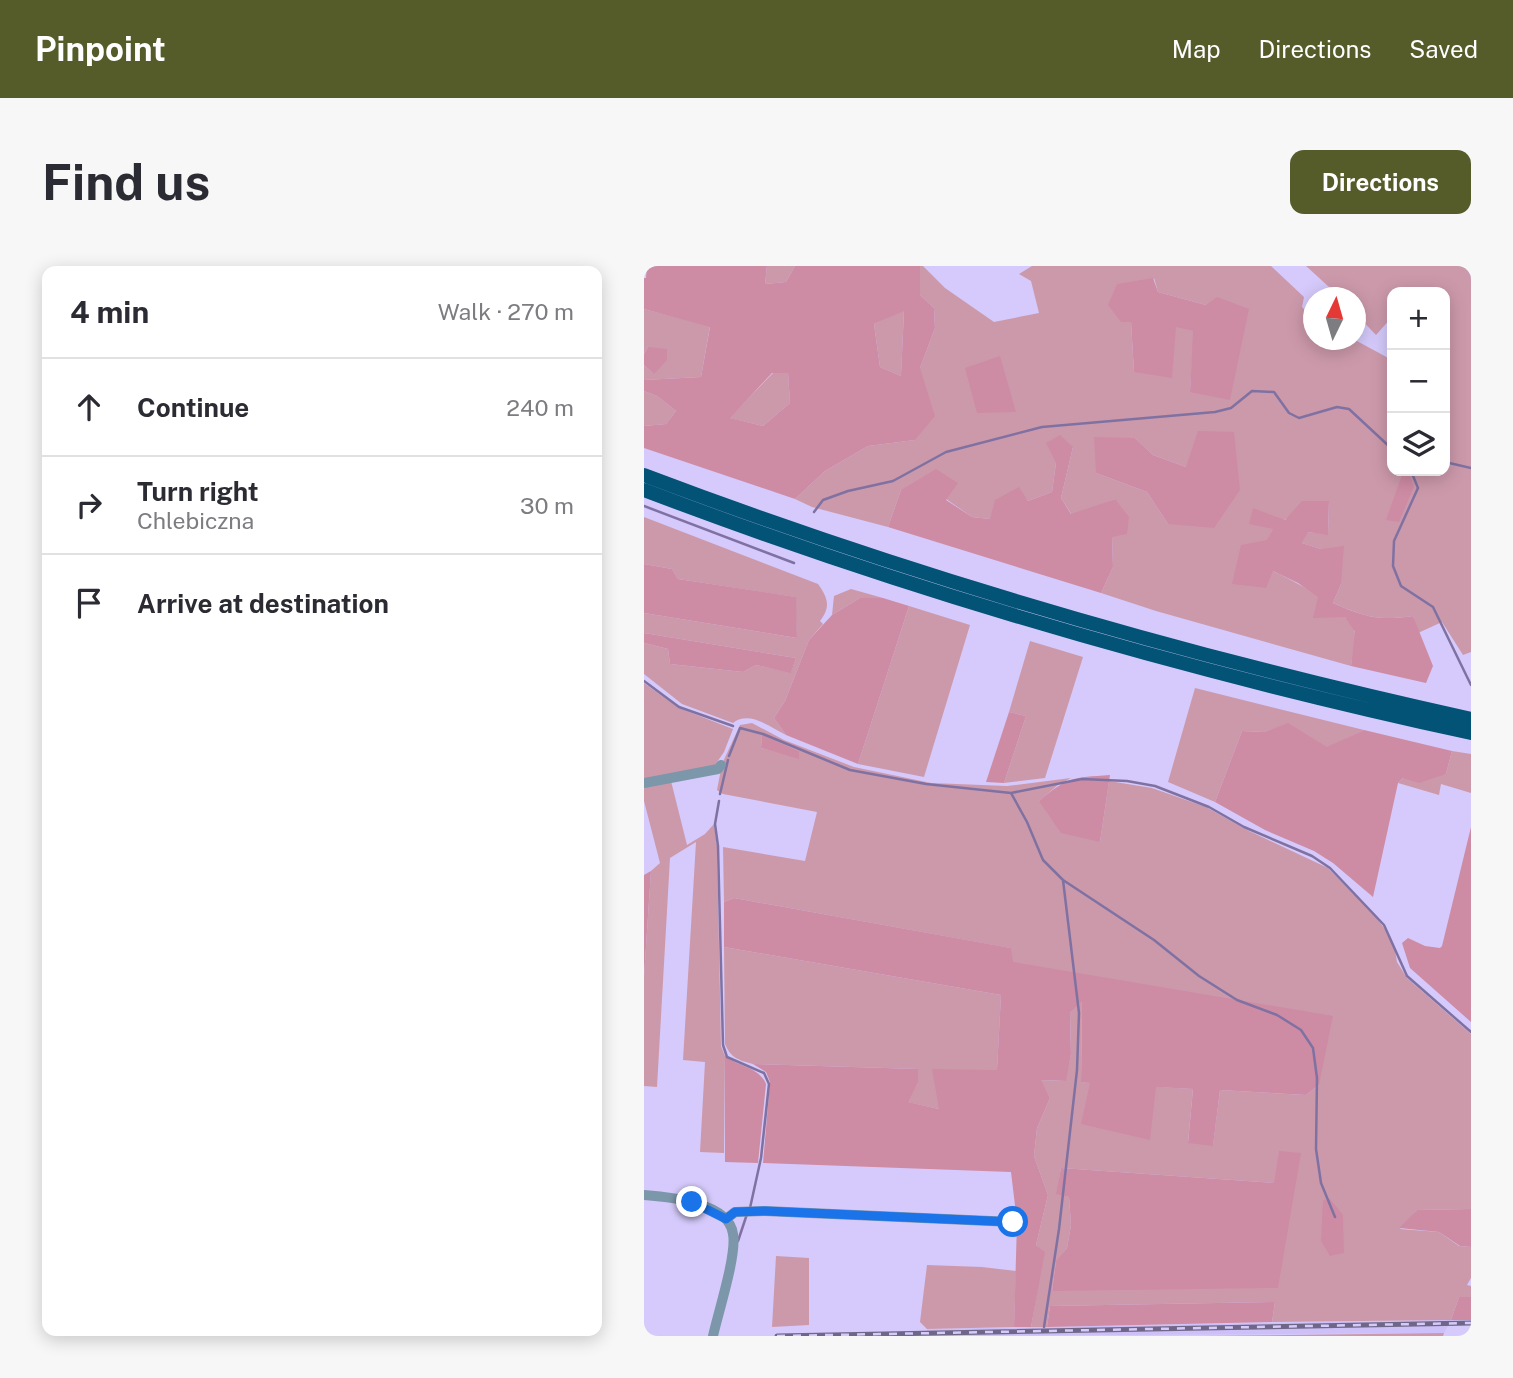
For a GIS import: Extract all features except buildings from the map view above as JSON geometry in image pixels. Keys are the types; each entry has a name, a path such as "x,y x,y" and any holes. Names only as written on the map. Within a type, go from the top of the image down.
{"highway":[{"path":"644,475 853,549 1021,602 1265,670 1471,719"},
{"path":"644,490 796,544 1017,615 1223,674 1471,733"}],"street":[{"path":"644,783 718,769 721,765"},
{"path":"644,1195 681,1198 726,1219 734,1234 713,1336"},
{"path":"726,1219 735,1212 765,1211 1013,1222"}],"shaded area":[{"path":"647,266 767,266 765,284 786,282 795,266 920,266 920,295 934,308 935,328 920,368 935,416 915,440 868,446 825,471 795,499 644,448 644,426 666,424 676,411 657,396 644,391 644,380 701,377 710,327 644,309","holes":["904,311 901,375 901,376 880,367 874,324","772,373 788,373 790,403 763,426 730,418"]},
{"path":"767,266 795,266 786,282 765,284"},
{"path":"920,266 945,288 994,322 1039,313 1031,281 1019,274 1032,266 1271,266 1303,296 1303,350 1366,350 1366,346 1387,357 1387,476 1450,476 1450,287 1387,287 1387,323 1376,335 1366,324 1366,287 1329,287 1306,266 1471,266 1471,652 1463,655 1442,622 1418,633 1413,616 1372,617 1333,603 1341,584 1321,549 1302,543 1307,532 1328,534 1329,501 1278,524 1269,538 1268,550 1273,571 1320,597 1351,624 1355,637 1351,666 1101,593 1113,567 1115,499 1072,515 1061,498 1073,447 1056,463 1052,492 1028,501 1018,488 990,519 972,517 946,499 901,490 888,527 812,507 795,499 825,471 868,446 915,440 920,368 935,328 934,308 920,295","holes":["1154,278 1158,292 1206,305 1190,392 1194,331 1176,326 1134,372 1131,322","1135,438 1153,455 1186,467 1168,524 1147,492 1096,473"]},
{"path":"1153,278 1158,292 1206,305 1217,297 1249,309 1230,400 1190,392 1193,331 1176,327 1172,378 1134,372 1131,322 1121,322 1108,305 1117,284"},
{"path":"644,309 710,326 701,377 644,380 644,365 653,373 648,347 644,354"},
{"path":"904,310 901,376 880,367 874,324"},
{"path":"648,347 667,349 667,360 654,374 644,365 644,354"},
{"path":"1000,356 1016,412 977,413 965,368"},
{"path":"773,373 788,373 790,403 763,426 729,418"},
{"path":"644,391 657,396 676,411 666,424 644,426"},
{"path":"1198,431 1234,432 1240,490 1214,528 1168,524 1147,492 1096,473 1094,437 1135,438 1153,455 1186,467"},
{"path":"1060,435 1073,447 1061,498 1071,514 1115,499 1129,517 1127,534 1112,537 1113,567 1101,593 888,527 901,490 936,469 958,483 946,500 972,517 990,519 995,500 1019,487 1028,501 1052,492 1056,463 1046,443"},
{"path":"1402,476 1410,476 1414,487 1399,522 1386,520"},
{"path":"1302,501 1329,501 1328,535 1308,532 1302,543 1321,549 1344,546 1341,584 1333,603 1372,617 1413,616 1433,666 1426,683 1351,666 1355,632 1345,617 1313,618 1318,597 1298,583 1273,571 1266,588 1232,584 1241,545 1267,540 1273,529 1249,524 1253,508 1285,520"},
{"path":"644,517 818,584 827,603 820,621 823,624 809,640 785,701 774,718 786,735 753,719 739,719 733,723 682,704 644,674 644,643 668,649 670,664 743,672 756,665 791,672 796,658 644,633 644,613 797,638 795,597 678,579 672,569 644,564"},
{"path":"644,564 672,569 678,579 796,597 797,638 644,613"},
{"path":"851,589 883,598 860,598 832,615 834,596"},
{"path":"860,598 883,598 909,606 858,764 786,735 774,718 785,701 809,640 832,615"},
{"path":"909,606 970,625 924,777 858,764"},
{"path":"644,633 796,658 791,673 756,665 743,672 670,664 668,649 644,643"},
{"path":"1030,641 1083,657 1045,778 1004,783 1026,716 1009,712"},
{"path":"644,683 679,708 733,729 724,752 715,765 644,780"},
{"path":"1195,688 1364,730 1327,748 1288,724 1264,732 1242,731 1215,802 1168,782"},
{"path":"1009,712 1026,716 1004,783 986,782"},
{"path":"752,723 784,740 854,767 931,783 1007,786 1071,778 1039,801 1100,842 1109,781 1152,788 1206,807 1247,830 1328,868 1373,913 1384,928 1395,950 1397,962 1407,978 1471,1034 1471,1209 1417,1210 1400,1229 1439,1232 1459,1246 1471,1247 1471,1278 1467,1285 1471,1286 1471,1297 1459,1297 1451,1320 1272,1322 1275,1302 1050,1306 1047,1327 1031,1327 1044,1252 1036,1245 1048,1195 1034,1156 1037,1128 1050,1098 1040,1080 1065,1081 1071,1054 1070,1013 1082,1000 1081,1082 1193,1089 1188,1142 1213,1145 1220,1090 1306,1095 1319,1085 1012,962 1010,948 734,898 724,902 723,847 805,861 817,812 723,794 717,790 722,764 740,725","holes":["762,736 799,751 799,758 761,748","1061,1168 1274,1183 1052,1291 1056,1262 1067,1248 1071,1225 1069,1197 1057,1193"]},
{"path":"1288,723 1327,747 1364,730 1452,751 1446,774 1419,783 1403,778 1398,783 1373,897 1333,863 1314,851 1265,830 1215,802 1242,731 1264,732"},
{"path":"762,735 799,751 799,759 761,748"},
{"path":"1452,751 1471,754 1471,793 1441,784 1439,795 1398,783 1403,778 1446,774"},
{"path":"1110,775 1100,842 1061,833 1039,801 1057,787 1072,780"},
{"path":"671,781 687,845 705,834 714,824 717,846 721,1046 725,1056 724,1153 700,1152 705,1062 683,1060 696,842 670,858 657,1087 644,1086 644,977 651,871 660,863 644,801 644,786"},
{"path":"1471,827 1471,1022 1410,968 1402,943 1408,938 1425,946 1442,946"},
{"path":"651,871 644,977 644,875"},
{"path":"734,898 1011,948 1013,962 1333,1016 1319,1085 1306,1095 1220,1090 1213,1146 1188,1143 1193,1089 1156,1087 1150,1140 1081,1124 1090,1083 1081,1082 1082,1001 1070,1013 1071,1054 1066,1081 1041,1080 1050,1098 1037,1128 1034,1156 1048,1195 1036,1245 1045,1252 1031,1327 1014,1327 1017,1222 1011,1172 763,1163 770,1082 766,1072 753,1064 918,1069 918,1083 908,1102 939,1109 932,1069 997,1070 1001,995 724,947 724,902"},
{"path":"724,947 1001,995 997,1071 939,1109 907,1102 918,1083 918,1069 753,1064 739,1060 725,1044"},
{"path":"725,1056 759,1074 766,1084 758,1163 725,1162"},
{"path":"1279,1151 1301,1153 1278,1288 1052,1291 1056,1261 1067,1248 1071,1225 1069,1197 1056,1194 1061,1168 1274,1183"},
{"path":"1330,1199 1343,1215 1344,1253 1330,1256 1321,1241 1323,1200"},
{"path":"1471,1209 1471,1247 1460,1246 1439,1232 1399,1228 1417,1210"},
{"path":"776,1256 809,1258 809,1325 772,1327"},
{"path":"927,1265 1016,1271 1014,1327 927,1329 920,1322"},
{"path":"1459,1297 1471,1297 1471,1320 1451,1320"},
{"path":"1275,1302 1272,1322 1047,1327 1050,1306"},
{"path":"1451,1320 1444,1333 927,1336 927,1329"},
{"path":"1444,1333 1443,1336 1204,1336"}],"waterway":[{"path":"814,512 823,500 848,491 893,481 946,452 1042,427 1215,412 1231,408 1252,391 1274,392 1289,413 1299,418 1337,407 1349,409 1387,444"},
{"path":"1450,463 1471,468"},
{"path":"1413,476 1418,488 1394,541 1393,566 1401,586 1433,607 1471,685"},
{"path":"644,506 794,563"},
{"path":"644,681 679,707 733,726"},
{"path":"729,756 740,728 763,734 850,770 926,784 1011,793 1082,779 1127,781 1155,786 1209,807 1244,827 1312,856 1330,868 1384,925 1407,976 1471,1032"},
{"path":"720,794 728,760"},
{"path":"1011,793 1043,860 1063,880 1154,940 1199,976 1237,1000 1277,1015 1301,1030 1313,1048 1317,1078 1316,1149 1321,1183 1335,1217"},
{"path":"719,801 715,824 718,846 723,1045 727,1057 764,1073 769,1084 761,1158 750,1208"},
{"path":"1044,1327 1059,1229 1077,1070 1079,1013 1063,880"},
{"path":"738,1241 747,1214"}],"railway":[{"path":"777,1336 1471,1323"}],"route":[{"path":"692,1202 726,1219 735,1212 765,1211 1013,1222"}]}
